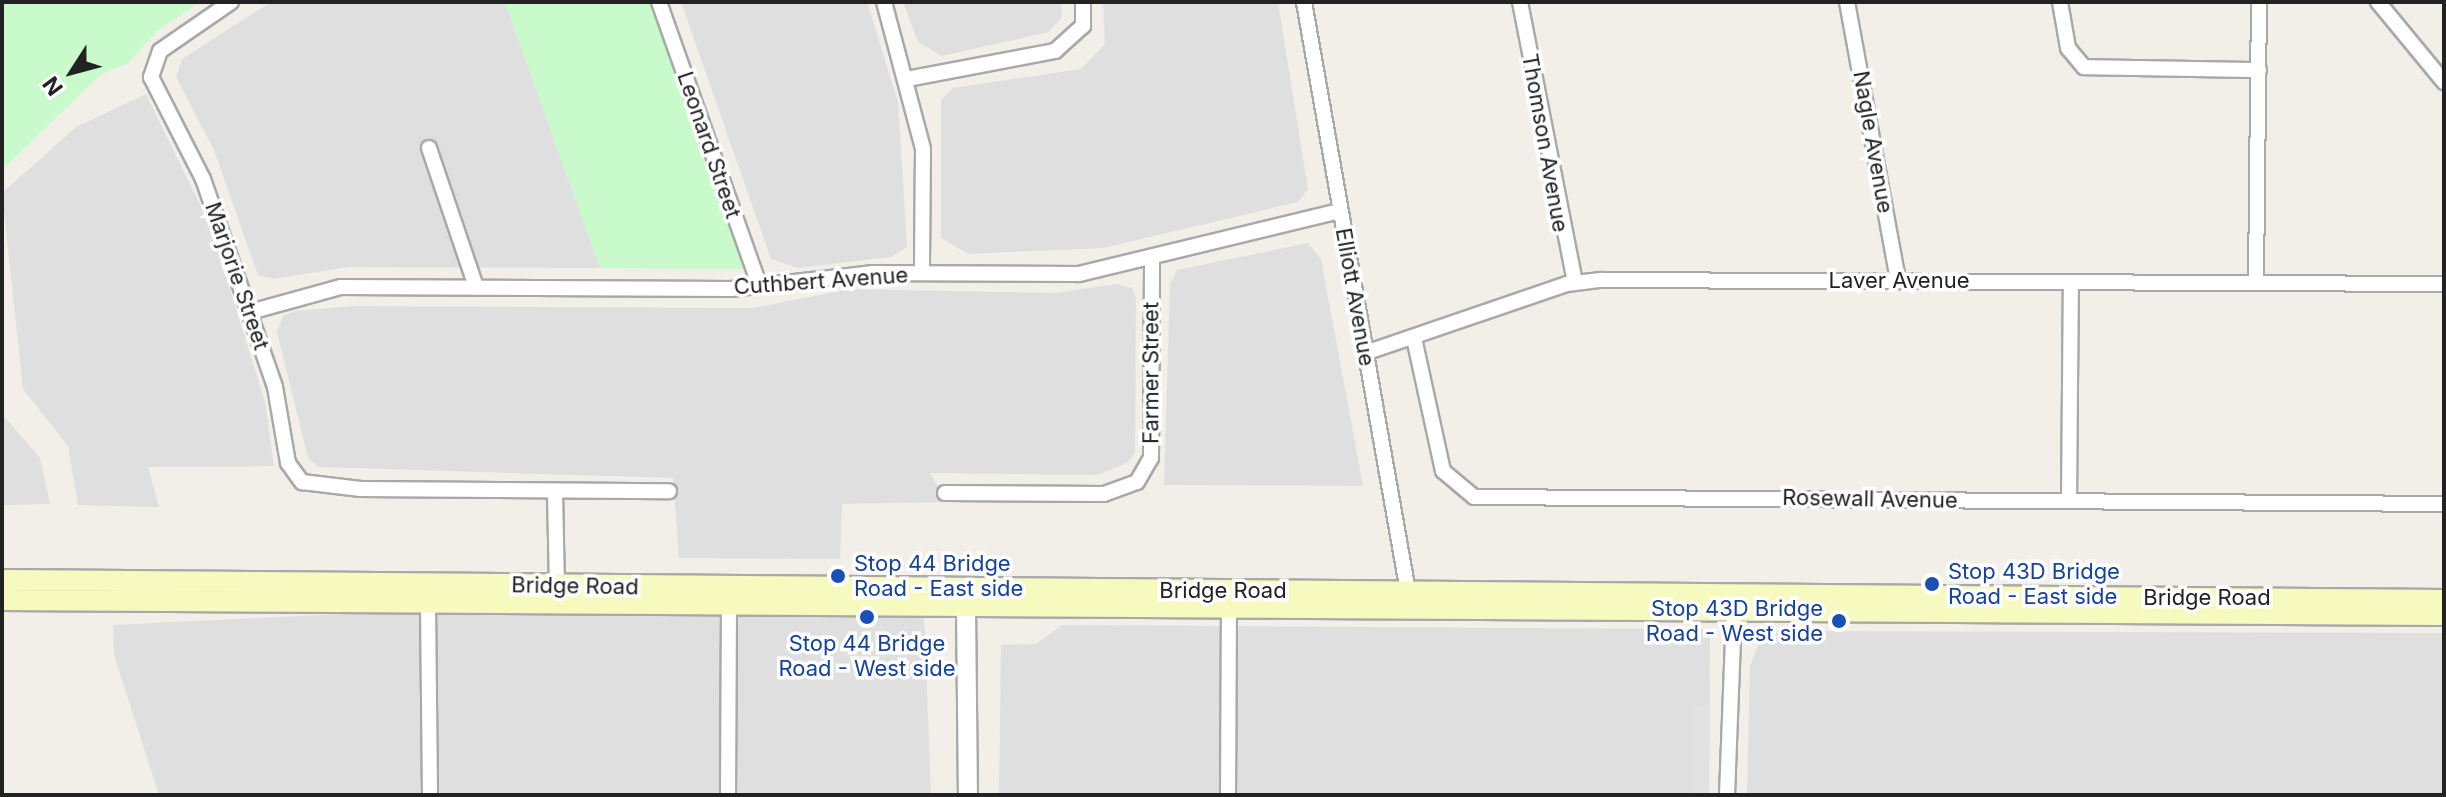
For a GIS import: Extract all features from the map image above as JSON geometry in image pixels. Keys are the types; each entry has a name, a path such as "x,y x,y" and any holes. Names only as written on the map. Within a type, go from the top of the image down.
{"main road":[{"name":"Bridge Road","path":"2,580 429,594 729,597 1732,602 2444,600"},
{"name":"Bridge Road","path":"2,600 429,594 557,586 729,597"},
{"name":"Bridge Road","path":"1732,602 2444,615"}],"street":[{"name":"Marjorie Street","path":"231,2 160,51 151,77 203,179 275,387 288,463 302,482 555,493"},
{"name":"Leonard Street","path":"659,2 760,287"},
{"path":"884,2 907,79 923,149 922,273"},
{"path":"907,79 1055,51 1083,26 1083,2"},
{"name":"Elliott Avenue","path":"1304,2 1412,600"},
{"name":"Thomson Avenue","path":"1520,2 1575,283"},
{"name":"Nagle Avenue","path":"1847,2 1898,281"},
{"path":"2060,2 2068,48 2084,67 2259,70"},
{"path":"2256,283 2259,2"},
{"path":"2378,2 2444,82"},
{"path":"429,148 476,287"},
{"name":"Cuthbert Avenue","path":"250,312 341,287 760,287 922,273 1079,274 1340,211"},
{"name":"Farmer Street","path":"945,493 1104,494 1137,482 1151,458 1152,258"},
{"name":"Laver Avenue","path":"1365,353 1575,283 2444,284"},
{"path":"2069,501 2071,283"},
{"name":"Rosewall Avenue","path":"1414,338 1443,471 1474,497 2444,504"},
{"path":"557,586 555,493 669,491"},
{"path":"429,594 430,795"},
{"path":"728,795 729,597"},
{"path":"966,598 968,795"},
{"path":"1228,795 1230,600"},
{"path":"1727,795 1732,602"}],"shaded area":[{"path":"271,2 505,2 600,268 348,267 274,279 258,275 214,150 176,77 182,59"},
{"path":"681,2 867,2 898,102 907,247 891,257 798,268 771,259"},
{"path":"903,2 1061,2 1062,17 1049,32 942,56 918,42"},
{"path":"1103,2 1278,2 1308,189 1298,202 1103,248 968,254 941,238 941,100 953,88 1081,69 1105,44"},
{"path":"146,94 210,225 265,402 274,466 148,467 159,507 78,505 68,446 23,389 2,193 76,127"},
{"path":"1308,243 1321,259 1363,486 1164,485 1170,284 1177,270"},
{"path":"1117,284 1132,288 1136,298 1135,453 1127,463 1097,475 930,473 947,502 842,504 840,559 679,558 673,478 318,467 308,458 277,332 283,316 294,311 352,306 753,308 850,289 1054,293"},
{"path":"2,414 40,458 50,504 2,505"},
{"path":"923,586 931,795 159,795 114,655 113,625"},
{"path":"1062,625 1702,629 1710,638 1709,795 999,795 1001,645 1036,644"},
{"path":"1772,631 2443,633 2444,795 1747,795 1750,667 1760,639"},
{"path":"1694,705 1710,705 1709,795 1693,795"}],"green space":[{"path":"2,2 200,2 156,32 128,63 100,75 2,170"},
{"path":"505,2 659,2 753,269 600,268"}],"place":[{"name":"Stop 44 Bridge Road - East side","path":"838,576"},
{"name":"Stop 43D Bridge Road - East side","path":"1932,584"},
{"name":"Stop 44 Bridge Road - West side","path":"867,617"},
{"name":"Stop 43D Bridge Road - West side","path":"1839,621"}]}
